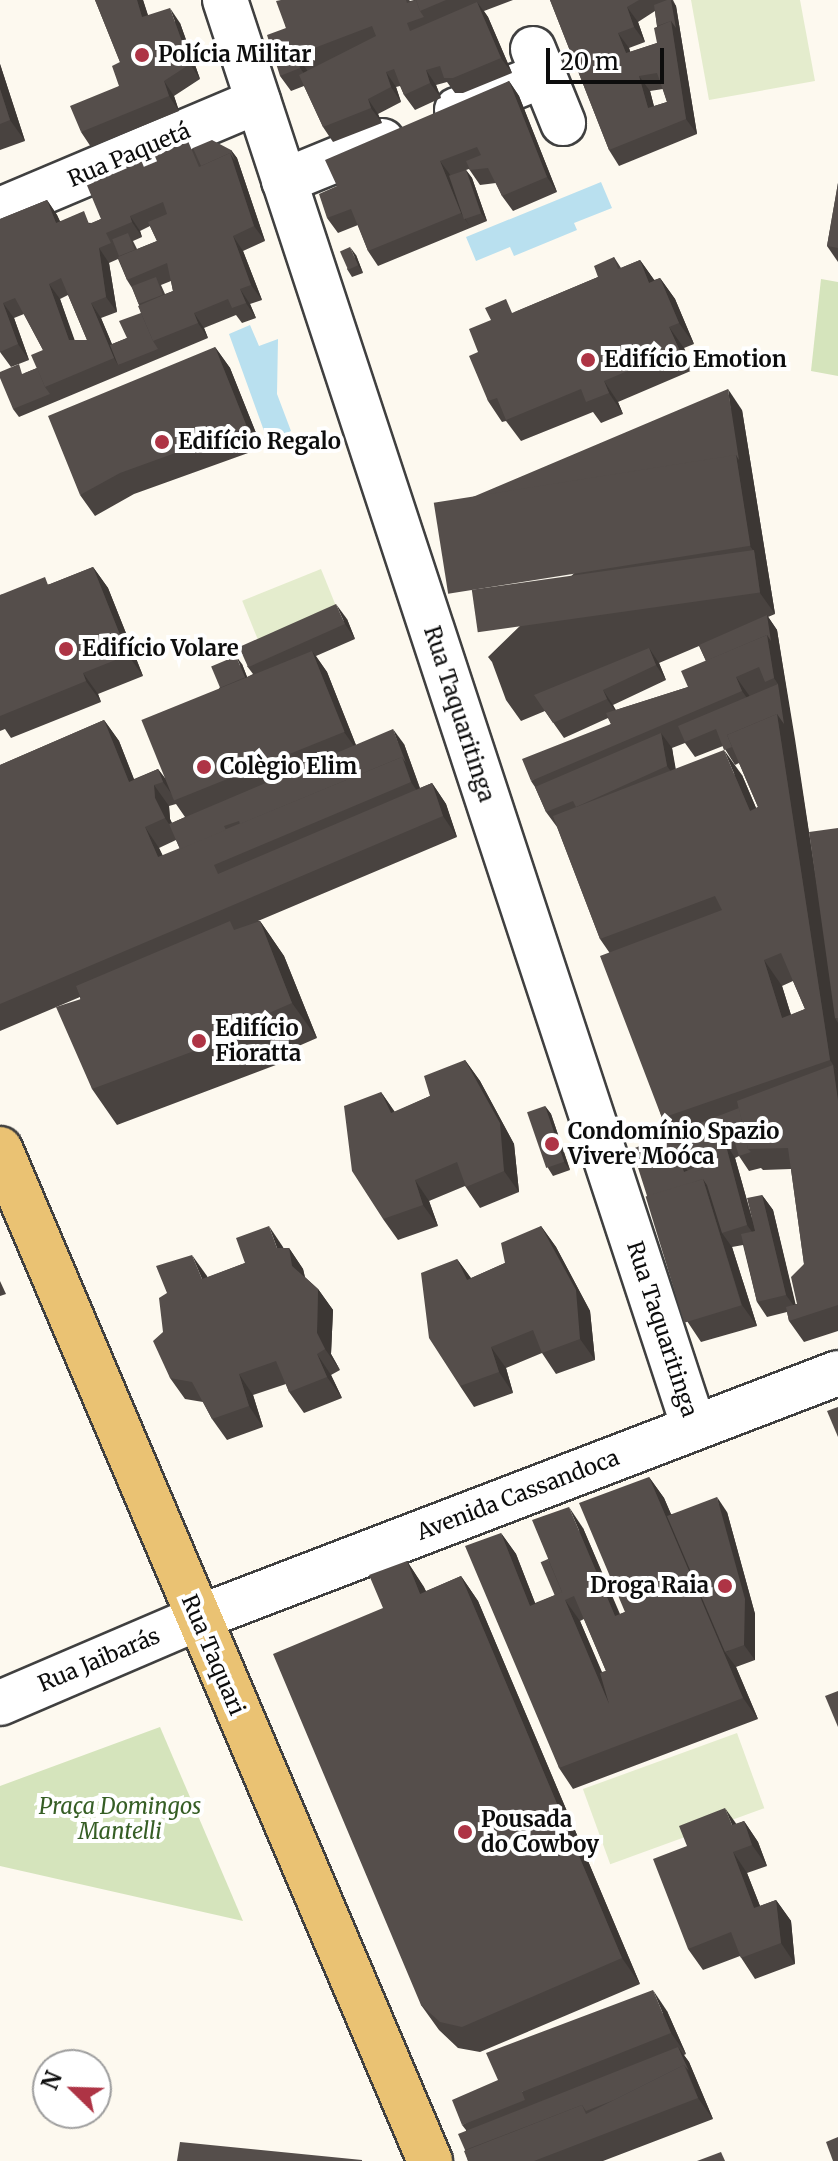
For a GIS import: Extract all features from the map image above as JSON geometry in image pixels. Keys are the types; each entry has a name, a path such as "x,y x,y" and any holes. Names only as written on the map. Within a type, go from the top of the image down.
{"main road":[{"name":"Rua Taquari","path":"0,1149 430,2161"}],"street":[{"name":"Rua Taquaritinga","path":"225,0 694,1427"},
{"path":"284,181 538,61 563,123"},
{"name":"Rua Paquetá","path":"0,210 258,101"},
{"name":"Avenida Cassandoca","path":"198,1618 838,1373"},
{"name":"Rua Jaibarás","path":"0,1703 198,1618"}],"green space":[{"path":"691,0 800,0 815,81 709,100"},
{"path":"821,279 838,282 838,376 811,371"},
{"path":"321,569 339,614 260,645 242,601"},
{"name":"Praça Domingos Mantelli","path":"160,1727 243,1921 0,1866 0,1786"},
{"path":"737,1733 764,1808 610,1864 583,1789"}],"water":[{"path":"601,182 612,208 574,223 577,230 514,256 510,247 476,261 466,237"},
{"path":"250,325 259,346 278,339 277,394 291,431 268,442 229,334"}],"building":[{"path":"95,0 137,0 142,17 170,8 190,64 164,81 169,96 81,132 70,106 119,86 112,66 120,62"},
{"path":"406,0 407,3 416,0 424,17 407,23 410,31 477,2 501,58 453,78 444,78 440,66 426,70 430,83 404,95 394,69 386,72 391,87 368,99 371,108 323,127 299,75 376,36 372,26 296,55 300,68 280,76 267,35 286,28 276,1"},
{"path":"416,0 446,0 420,11"},
{"path":"550,0 639,0 627,7 634,27 618,33 626,53 657,43 654,28 671,21 686,119 609,150","holes":["657,73 667,102 648,108 639,76"]},
{"path":"671,0 676,28 671,21 657,26 654,5"},
{"path":"509,81 547,177 502,196 488,168 470,170 466,161 481,155 477,147 440,161 461,213 368,251 351,209 327,218 319,194 337,186 325,160"},
{"path":"0,89 10,120 0,124"},
{"path":"212,140 231,150 235,161 230,153 201,166 193,148"},
{"path":"188,141 199,167 230,153 254,226 233,236 251,285 240,289 246,303 232,308 228,299 194,313 198,323 153,341 138,306 173,291 167,263 127,280 118,257 157,241 148,222 167,214 163,202 130,216 132,222 106,233 111,243 99,248 106,297 91,303 114,358 45,387 31,355 43,350 15,298 3,303 18,344 0,352 0,219 47,200 56,223 84,211 89,224 101,219 86,183","holes":["61,278 87,340 69,340 49,284"]},
{"path":"466,170 481,213 464,219 449,176"},
{"path":"838,183 838,248 827,246"},
{"path":"128,233 135,250 119,256 112,239"},
{"path":"350,247 358,265 348,270 340,251"},
{"name":"Edifício Emotion","path":"614,257 618,269 640,260 649,283 660,278 679,323 669,327 679,349 604,381 609,393 586,402 581,389 506,420 497,398 488,401 469,356 478,352 469,329 491,320 485,308 506,299 512,313 598,277 594,266"},
{"path":"156,277 163,295 139,304 132,286"},
{"path":"141,313 158,349 118,365 110,345 127,338 119,321"},
{"name":"Edifício Regalo","path":"215,347 247,427 120,473 80,495 48,416"},
{"path":"19,364 22,374 37,368 50,394 13,409 0,372"},
{"path":"728,389 739,460 736,455 467,570 442,510"},
{"path":"736,455 750,546 448,594 434,503"},
{"path":"754,550 760,593 478,632 472,590"},
{"name":"Edifício Volare","path":"93,567 128,655 83,673 86,681 0,716 0,595 45,577 48,585"},
{"path":"336,604 345,624 248,667 239,647"},
{"path":"767,615 771,641 767,635 706,661 699,645"},
{"path":"767,635 774,678 765,682 759,667 736,677 742,691 531,781 522,759 611,724 606,713 688,687 681,671"},
{"path":"649,648 656,665 603,690 607,699 553,723 534,695"},
{"path":"312,651 345,732 174,801 141,720"},
{"path":"236,656 245,677 220,688 211,667"},
{"path":"778,684 784,724 777,714 727,735 732,747 724,750 716,729 685,742 678,726"},
{"path":"777,714 830,1060 662,1118 600,956 722,910 715,896 600,939 553,816 724,750 750,811 758,807 727,735","holes":["781,953 805,1009 782,1018 764,960"]},
{"path":"104,720 129,782 158,769 163,782 154,785 155,798 165,818 145,827 158,857 402,757 411,782 214,865 218,874 432,783 443,816 0,1004 0,765"},
{"path":"393,729 406,763 402,757 240,824 239,821 224,826 226,830 180,849 169,824"},
{"path":"661,733 667,766 576,807 573,801 546,812 535,787"},
{"path":"838,828 838,1018 835,1018 809,832"},
{"path":"230,921 234,930 260,921 292,1003 269,1013 272,1022 92,1089 56,1007 81,999 76,986"},
{"path":"465,1060 500,1123 504,1171 466,1187 457,1162 415,1180 423,1205 383,1219 352,1171 344,1106 381,1092 391,1113 430,1096 424,1076"},
{"path":"833,1065 838,1101 838,1305 789,1321 786,1307 797,1304 791,1277 804,1264 788,1148 748,1149 737,1101"},
{"name":"Condomínio Spazio Vivere Moóca","path":"545,1106 564,1162 546,1168 527,1112"},
{"path":"739,1108 751,1152 739,1156 734,1140 725,1142 747,1225 722,1233 703,1179 648,1199 632,1149","holes":["695,1148 701,1165 684,1172 678,1156"]},
{"path":"703,1179 742,1305 684,1323 646,1197"},
{"path":"762,1195 786,1295 757,1302 741,1234 755,1231 747,1198"},
{"path":"269,1226 277,1248 289,1248 292,1266 318,1289 317,1333 325,1349 317,1354 327,1377 289,1392 276,1361 239,1374 249,1406 212,1419 192,1382 170,1378 153,1341 163,1332 159,1298 167,1293 156,1266 192,1255 202,1279 245,1263 236,1238"},
{"path":"541,1226 576,1290 580,1339 542,1353 533,1330 491,1347 499,1372 460,1386 429,1338 421,1273 457,1259 467,1280 505,1263 501,1243"},
{"path":"838,1407 838,1437 827,1411"},
{"path":"649,1477 743,1698 559,1768 465,1546 501,1533 530,1606 562,1592 532,1520 569,1507 615,1616 625,1612 579,1503","holes":["574,1596 606,1671 600,1673 609,1704 565,1600"]},
{"name":"Droga Raia","path":"717,1497 745,1599 744,1645 725,1652 667,1516"},
{"path":"548,1559 562,1592 555,1595 541,1562"},
{"name":"Pousada do Cowboy","path":"407,1561 420,1594 461,1576 622,1958 462,2027 440,2022 421,2005 273,1654 383,1608 369,1575"},
{"path":"838,1691 838,1727 825,1696"},
{"path":"725,1808 732,1825 744,1821 752,1845 733,1852 754,1908 776,1900 781,1943 741,1958 731,1932 688,1949 653,1859 687,1846 679,1826"},
{"path":"653,1990 671,2033 522,2092 525,2100 462,2125 452,2100 498,2080 486,2053"},
{"path":"678,2047 689,2071 684,2065 586,2111 582,2105 465,2150 458,2134"},
{"path":"684,2065 698,2098 534,2161 468,2161 464,2151 582,2105 586,2114"},
{"path":"838,2137 838,2161 833,2161 826,2142"},
{"path":"180,2142 362,2160 362,2161 177,2161"},
{"path":"721,2152 725,2161 697,2161"}],"place":[{"name":"Polícia Militar","path":"142,55"},
{"name":"Edifício Emotion","path":"588,360"},
{"name":"Edifício Regalo","path":"162,442"},
{"name":"Edifício Volare","path":"66,649"},
{"name":"Colègio Elim","path":"204,767"},
{"name":"Edifício Fioratta","path":"199,1041"},
{"name":"Condomínio Spazio Vivere Moóca","path":"552,1144"},
{"name":"Droga Raia","path":"725,1586"},
{"name":"Pousada do Cowboy","path":"465,1832"}]}
